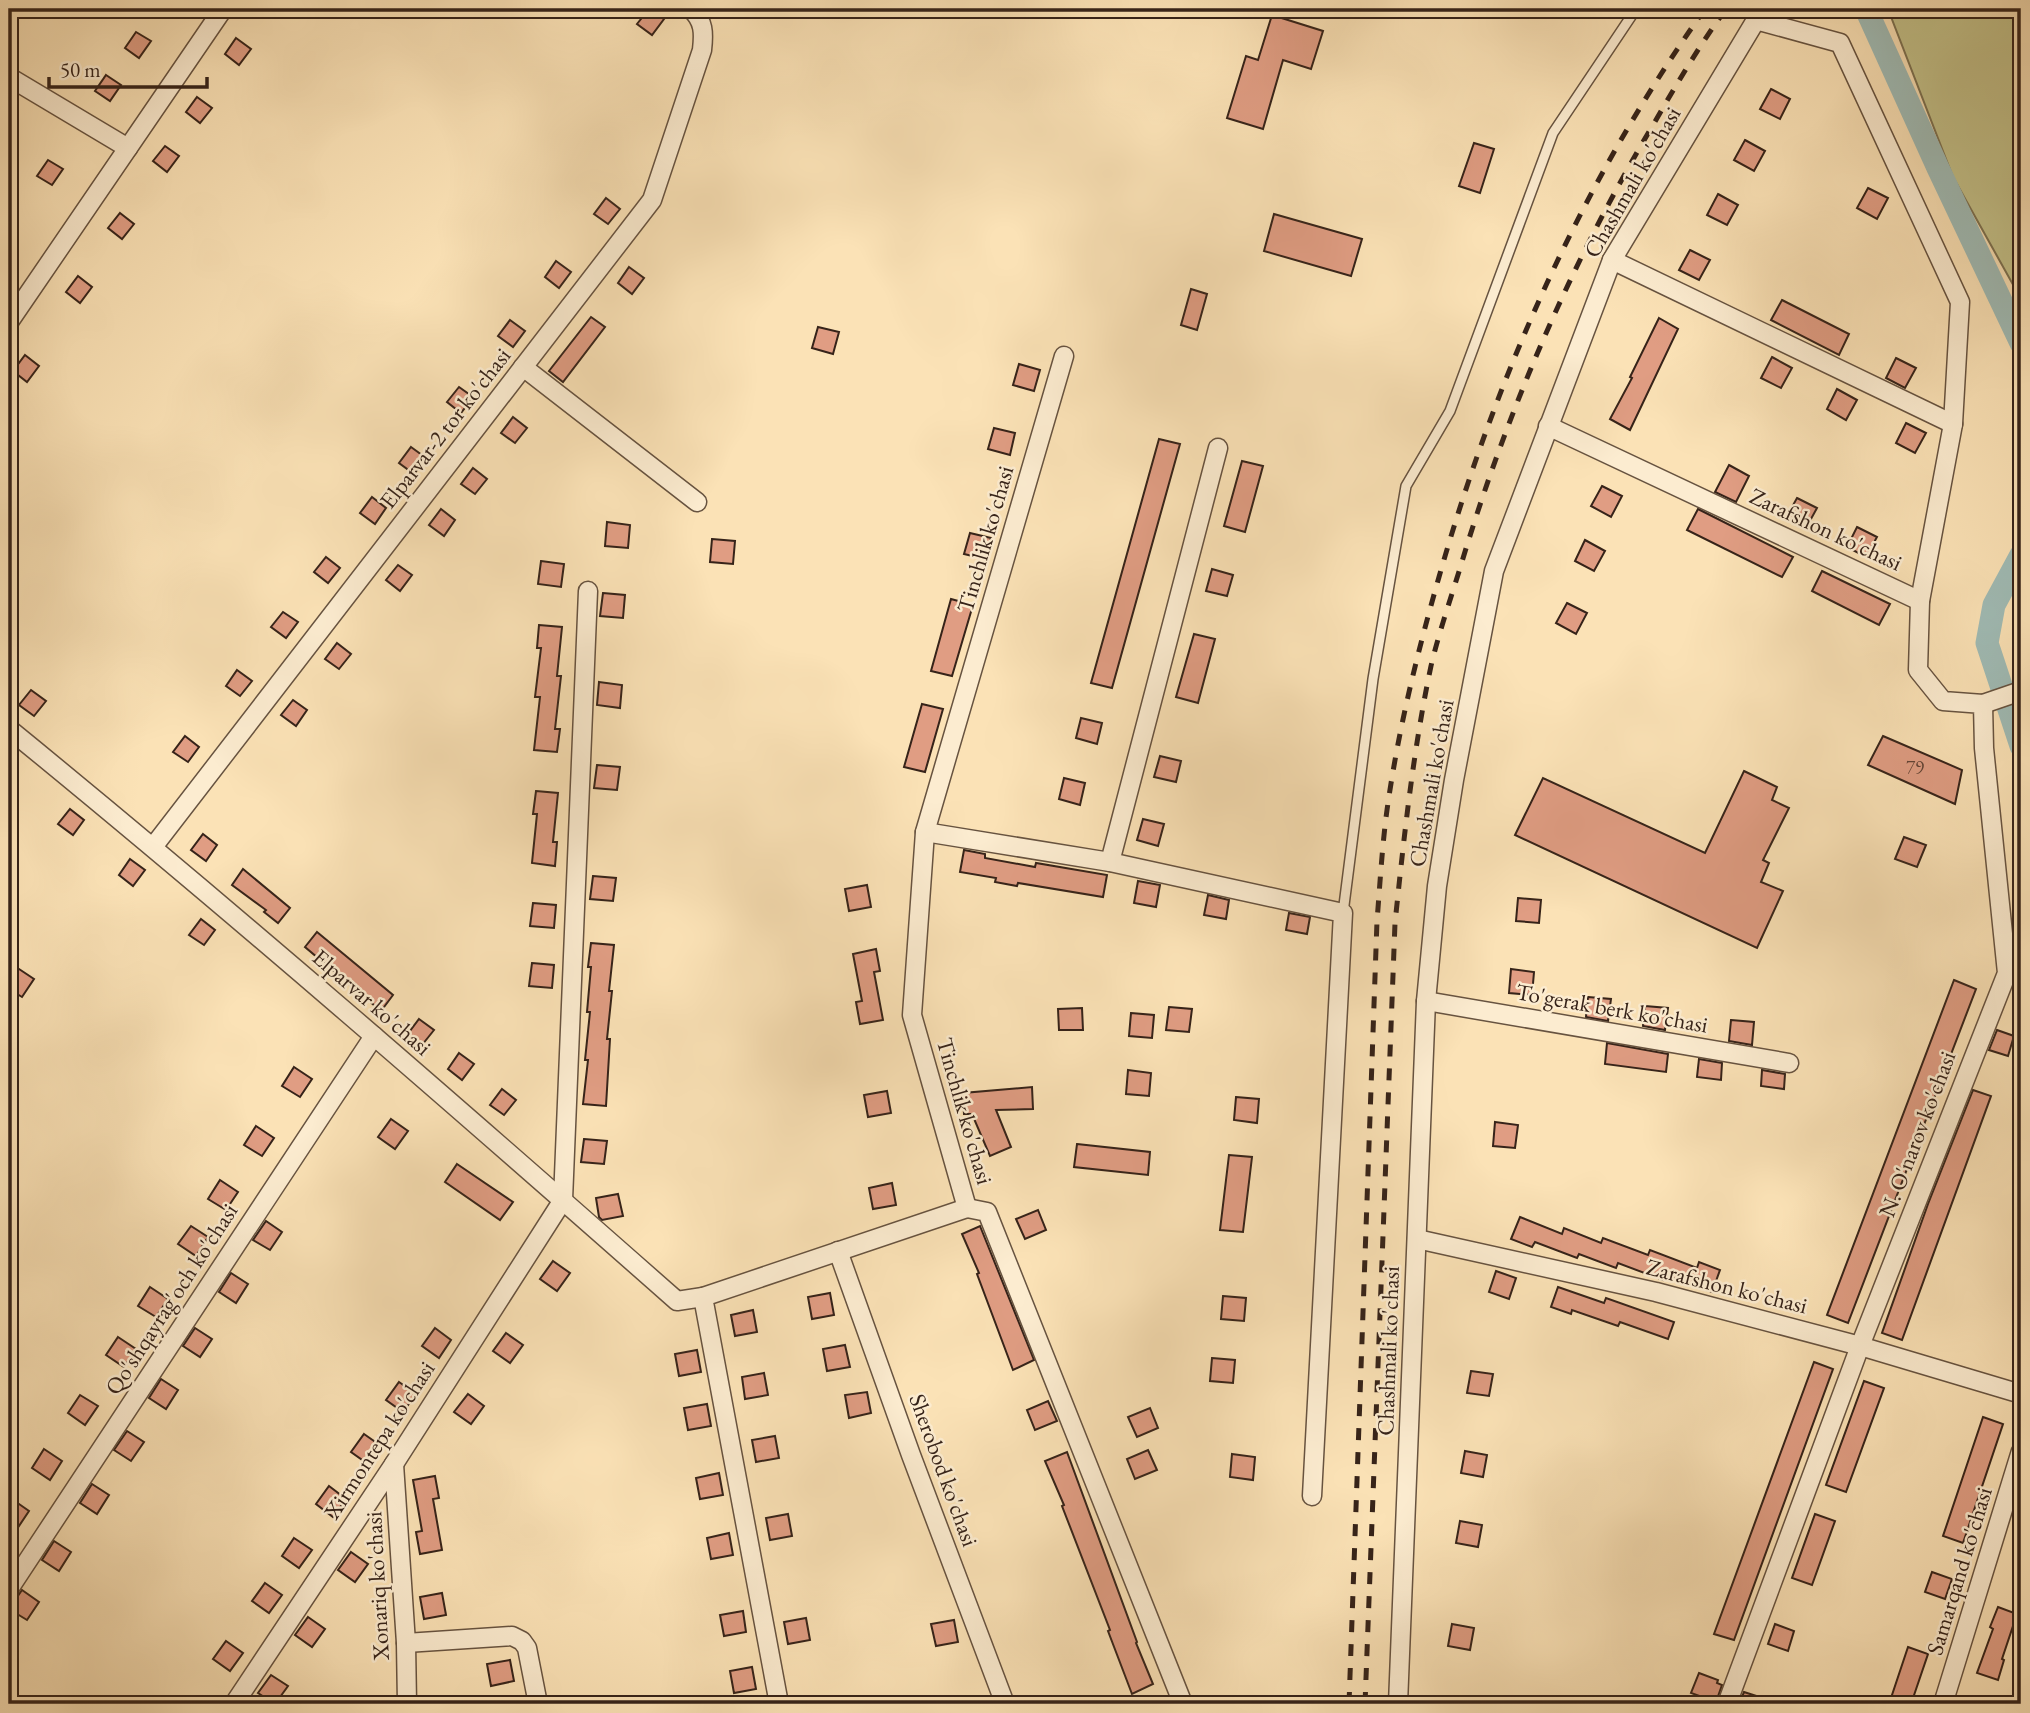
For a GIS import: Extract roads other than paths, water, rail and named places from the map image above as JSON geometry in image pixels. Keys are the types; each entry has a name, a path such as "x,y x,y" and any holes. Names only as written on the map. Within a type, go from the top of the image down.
{"street":[{"path":"9,322 223,9"},
{"name":"Elparvar-2 tor ko'chasi","path":"153,847 652,200 702,50 704,34 701,21 691,9"},
{"name":"Chashmali ko'chasi","path":"1398,1704 1426,1001 1437,886 1454,780 1494,571 1612,260 1756,20 1840,43"},
{"name":"Zarafshon ko'chasi","path":"1548,426 1920,601 1953,424 1960,302 1840,43"},
{"path":"9,77 128,148"},
{"path":"1612,260 1953,424"},
{"name":"Tinchlik ko'chasi","path":"703,1297 967,1208 912,1015 925,832 1063,356"},
{"path":"523,367 697,502"},
{"path":"1110,862 1218,448"},
{"path":"562,1200 588,591"},
{"path":"1920,601 1918,670 1943,701 1983,704 2021,691"},
{"name":"N. O'narov ko'chasi","path":"1727,1704 1860,1346 2007,973 1984,748 1983,704"},
{"name":"Elparvar ko'chasi","path":"9,729 153,847 374,1036 677,1301 703,1297"},
{"path":"925,832 1110,862 1343,913 1312,1496"},
{"name":"To'gerak berk ko'chasi","path":"1426,1001 1789,1063"},
{"name":"Qo'shqayrag'och ko'chasi","path":"9,1589 374,1036"},
{"name":"Xirmontepa ko'chasi","path":"234,1704 394,1464 562,1200"},
{"path":"967,1208 987,1212 1183,1704"},
{"name":"Zarafshon ko'chasi","path":"1417,1239 1656,1293 1860,1346 2021,1394"},
{"name":"Sherobod ko'chasi","path":"838,1251 1005,1704"},
{"path":"703,1297 779,1704"},
{"name":"Samarqand ko'chasi","path":"1943,1704 2021,1451"},
{"name":"Xonariq ko'chasi","path":"394,1464 406,1643 407,1704"},
{"path":"406,1643 512,1636 527,1648 538,1704"}],"lane":[{"path":"1343,913 1373,680 1406,486 1450,411 1553,133 1636,9"}],"waterway":[{"path":"1866,9 2021,343"},
{"path":"2021,555 1994,605 1987,643 2021,746"}],"railway":[{"path":"1349,1704 1377,921 1387,810 1402,722 1431,606 1462,502 1516,354 1582,211 1661,74 1705,9"},
{"path":"1365,1704 1395,923 1414,762 1431,666 1499,451 1520,394 1568,284 1623,177 1688,66 1726,9"}]}
